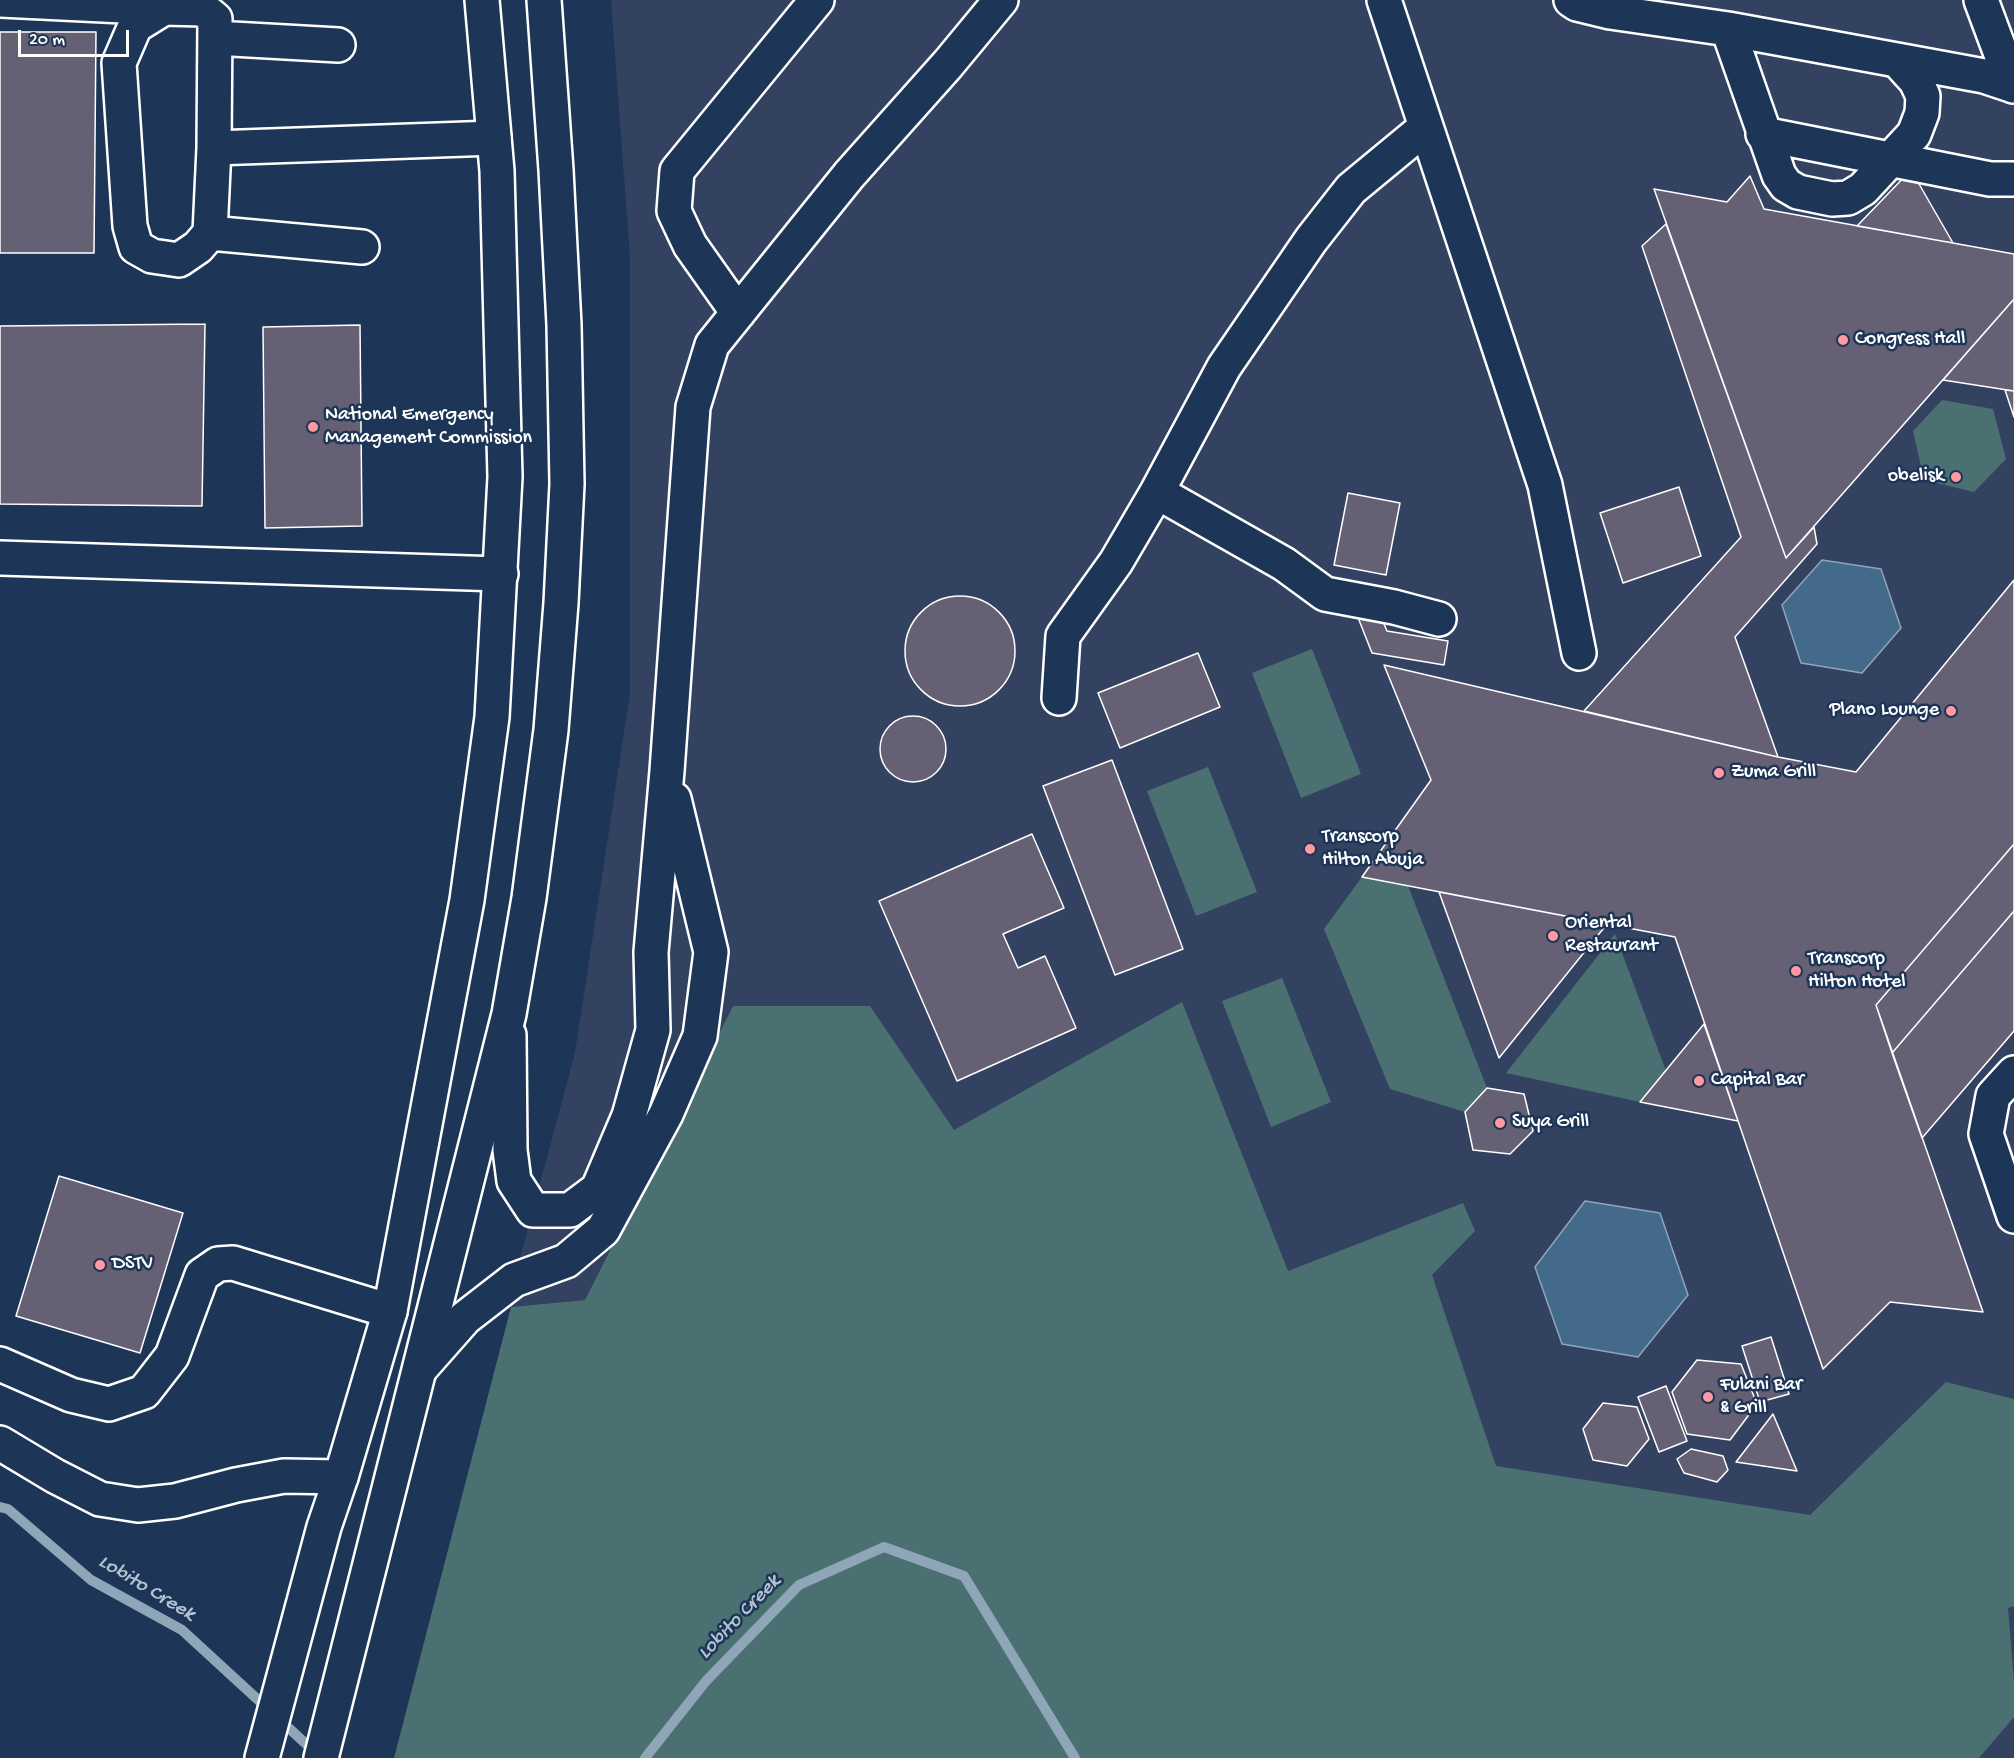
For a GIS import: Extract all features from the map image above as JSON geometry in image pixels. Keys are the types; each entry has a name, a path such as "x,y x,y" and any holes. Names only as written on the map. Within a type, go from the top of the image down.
{"main road":[{"path":"0,0 203,9 215,19 214,148 210,233 198,247 179,260 152,256 136,247 130,226 119,63 135,27 164,8"},
{"path":"262,1758 324,1527 390,1311 467,900 492,717 505,477 497,171 482,0"},
{"path":"321,1758 509,1014 530,898 551,730 567,484 564,325 544,0"},
{"path":"738,313 690,245 674,212 677,171 817,0"},
{"path":"509,1014 510,1150 514,1181 533,1210 570,1210 598,1189 629,1116 653,1030 651,952 667,771 693,407 712,345 849,175 948,64 1001,0"},
{"path":"1384,0 1545,485 1579,653"},
{"path":"1571,0 1577,4 1610,12 1728,29 1984,75 2014,86"},
{"path":"1981,0 2014,86"},
{"path":"1728,29 1779,175 1786,185 1798,192 1832,200 1848,198 1863,189 1914,134 1922,113 1923,96 1916,81 1897,60"},
{"path":"215,38 338,45"},
{"path":"1059,698 1063,636 1116,562 1157,492 1224,367 1311,240 1352,189 1426,127"},
{"path":"1763,134 1990,179 2014,179"},
{"path":"214,148 494,138"},
{"path":"210,233 362,247"},
{"path":"1157,492 1284,564 1325,594 1394,607 1439,619"},
{"path":"0,558 501,574"},
{"path":"420,1369 465,1318 514,1280 566,1261 603,1230 666,1114 700,1036 711,952 667,771"},
{"path":"2014,1073 1993,1096 1986,1134 2014,1216"},
{"path":"0,1364 71,1395 109,1404 144,1392 172,1356 202,1275 218,1264 233,1263 390,1311"},
{"path":"0,1443 55,1476 100,1499 138,1505 175,1501 236,1485 284,1476 341,1477"}],"shaded area":[{"name":"Transcorp Hilton Abuja","path":"611,0 2014,0 2014,1758 1402,1758 733,1006 585,1300 511,1307 514,1280 575,1053 630,693 630,258"},
{"path":"1822,560 1881,569 1901,628 1862,673 1801,663 1782,605"},
{"path":"1585,1201 1660,1213 1688,1295 1638,1357 1562,1344 1535,1267"}],"green space":[{"path":"1942,400 1993,409 2006,459 1974,492 1924,480 1913,431"},
{"path":"1312,649 1361,774 1301,798 1252,673"},
{"path":"1208,767 1257,892 1196,916 1147,791"},
{"path":"1362,877 1408,886 1487,1088 1465,1112 1390,1089 1324,929"},
{"path":"1615,934 1666,1071 1640,1102 1506,1073"},
{"path":"1282,978 1331,1102 1271,1127 1222,1001"},
{"path":"1182,1002 1288,1271 1463,1203 1475,1231 1432,1275 1496,1466 1810,1515 1946,1382 2014,1399 2014,1606 2008,1608 2014,1681 2014,1717 1979,1758 394,1758 511,1307 585,1300 733,1006 870,1006 954,1130"}],"building":[{"path":"0,32 96,32 94,253 0,253"},
{"path":"1911,170 1953,243 1857,226"},
{"name":"Congress Hall","path":"1750,176 1764,209 2014,254 2014,299 1786,558 1654,189 1727,202"},
{"path":"1666,224 1786,558 1814,527 1817,544 1735,637 1778,757 1584,711 1741,537 1642,246"},
{"path":"2014,299 2014,391 1943,380"},
{"path":"205,324 202,506 0,504 0,326"},
{"name":"National Emergency Management Commission","path":"360,325 362,526 265,528 263,327"},
{"path":"2005,390 2014,391 2014,417"},
{"path":"1679,487 1701,556 1623,583 1600,513"},
{"path":"1348,493 1400,503 1386,575 1334,565"},
{"name":"Transcorp Hilton Hotel","path":"2014,580 2014,844 1876,1005 1983,1312 1890,1302 1823,1369 1675,937 1362,877 1431,780 1384,665 1778,757 1856,772"},
{"path":"960,596 981,600 999,612 1011,630 1015,651 1011,672 999,690 981,702 960,706 939,702 921,690 909,672 905,651 909,630 921,612 939,600"},
{"path":"1377,607 1387,631 1448,641 1444,665 1372,653 1357,615"},
{"path":"1198,653 1220,707 1120,748 1098,693"},
{"path":"913,716 926,719 936,726 943,736 946,749 943,762 936,772 926,779 913,782 900,779 890,772 883,762 880,749 883,736 890,726 900,719"},
{"path":"1112,760 1183,949 1115,975 1043,786"},
{"path":"1032,834 1064,908 1003,934 1018,968 1045,956 1076,1028 957,1081 879,901"},
{"path":"2014,844 2014,911 1892,1053 1876,1005"},
{"path":"1439,892 1607,924 1499,1058"},
{"path":"2014,911 2014,1031 1922,1138 1892,1053"},
{"path":"1704,1024 1738,1121 1640,1102"},
{"path":"1487,1088 1524,1094 1533,1131 1510,1154 1473,1150 1465,1112"},
{"name":"DSTV","path":"59,1176 183,1213 140,1353 16,1316"},
{"path":"1771,1337 1789,1394 1760,1402 1742,1346"},
{"path":"1697,1360 1741,1364 1757,1404 1730,1440 1687,1434 1672,1392"},
{"path":"1666,1386 1687,1441 1659,1452 1638,1397"},
{"path":"1603,1403 1637,1407 1649,1439 1627,1466 1593,1460 1583,1429"},
{"path":"1773,1414 1797,1471 1736,1462"},
{"path":"1691,1449 1723,1456 1728,1470 1717,1482 1684,1473 1677,1459"}],"waterway":[{"name":"Lobito Creek","path":"0,1507 8,1509 91,1580 182,1630 317,1754"},
{"name":"Lobito Creek","path":"645,1758 706,1681 799,1585 884,1547 964,1576 1075,1758"}],"place":[{"name":"Congress Hall","path":"1843,340"},
{"name":"National Emergency Management Commission","path":"313,427"},
{"name":"obelisk","path":"1956,477"},
{"name":"Plano Lounge","path":"1951,711"},
{"name":"Zuma Grill","path":"1719,773"},
{"name":"Transcorp Hilton Abuja","path":"1310,849"},
{"name":"Oriental Restaurant","path":"1553,936"},
{"name":"Transcorp Hilton Hotel","path":"1796,971"},
{"name":"Capital Bar","path":"1699,1081"},
{"name":"Suya Grill","path":"1500,1123"},
{"name":"DSTV","path":"100,1265"},
{"name":"Fulani Bar & Grill","path":"1708,1397"}]}
